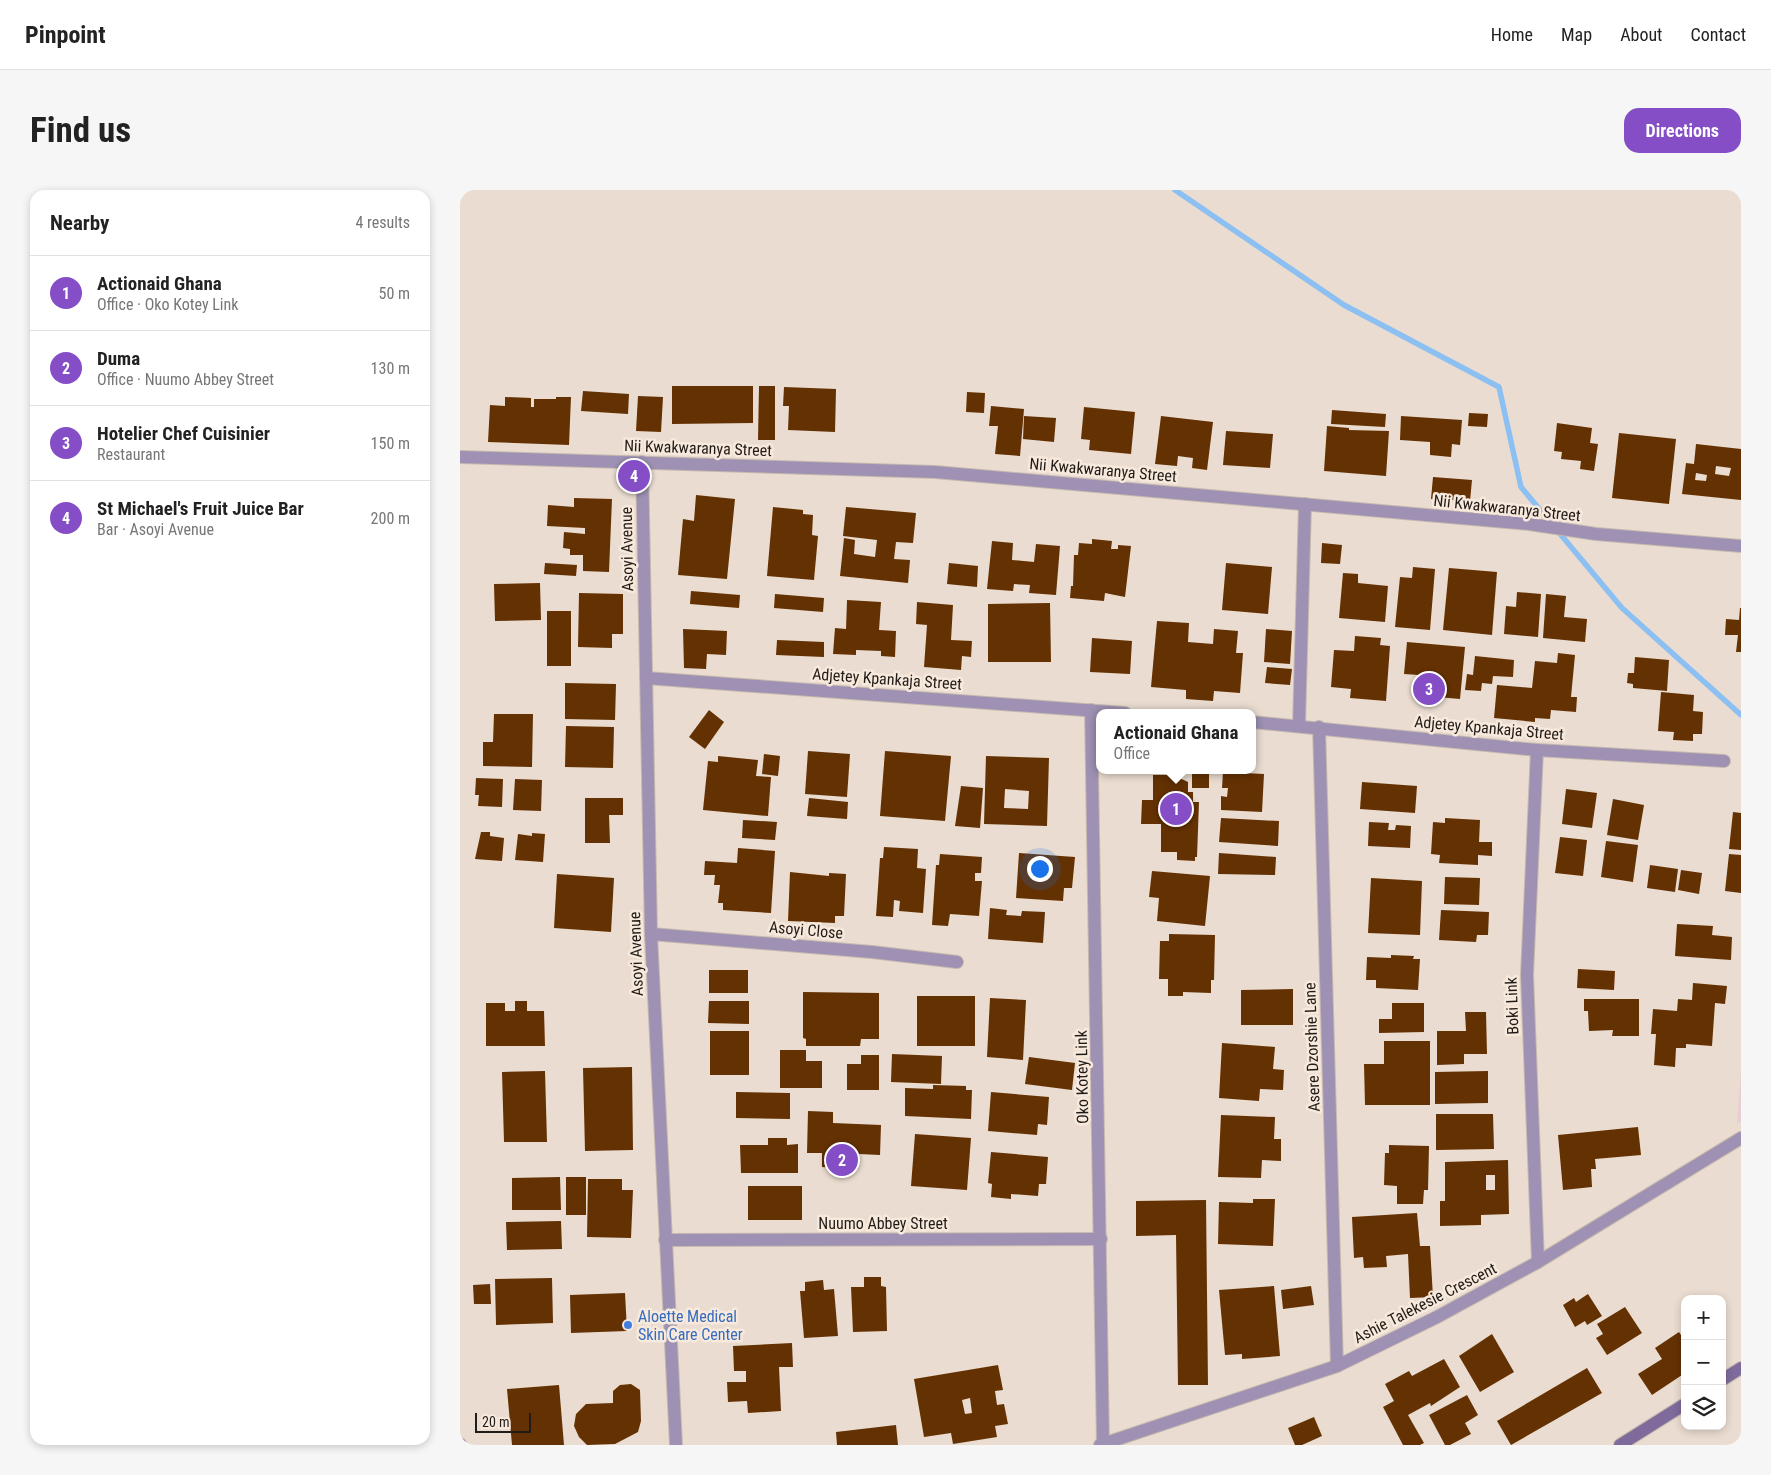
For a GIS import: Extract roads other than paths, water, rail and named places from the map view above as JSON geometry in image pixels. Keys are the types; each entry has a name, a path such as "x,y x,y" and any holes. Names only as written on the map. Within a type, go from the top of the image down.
{"main road":[{"path":"1726,1377 1741,1368"},
{"path":"1620,1445 1681,1407"}],"street":[{"name":"Nii Kwakwaranya Street","path":"460,457 935,472 1529,524 1596,534 1741,546"},
{"name":"Asoyi Avenue","path":"642,462 652,934 676,1445"},
{"path":"1299,725 1305,504"},
{"name":"Adjetey Kpankaja Street","path":"646,678 1096,710"},
{"name":"Oko Kotey Link","path":"1092,710 1101,1239 1101,1444"},
{"name":"Adjetey Kpankaja Street","path":"1256,722 1537,750 1724,761"},
{"name":"Asere Dzorshie Lane","path":"1319,727 1337,1366"},
{"name":"Boki Link","path":"1537,750 1527,974 1538,1262"},
{"name":"Asoyi Close","path":"652,934 872,952 957,962"},
{"name":"Ashie Talekesie Crescent","path":"1101,1444 1337,1366 1436,1317 1538,1262 1741,1138"},
{"name":"Nuumo Abbey Street","path":"665,1240 1101,1239"}],"waterway":[{"path":"1175,190 1344,305 1499,387 1521,487 1622,608 1741,715"}],"place":[{"name":"St Michael's Fruit Juice Bar","path":"634,476"},
{"name":"Hotelier Chef Cuisinier","path":"1429,689"},
{"name":"Actionaid Ghana","path":"1176,809"},
{"name":"Duma","path":"842,1160"},
{"name":"Aloette Medical Skin Care Center","path":"628,1325"}]}
